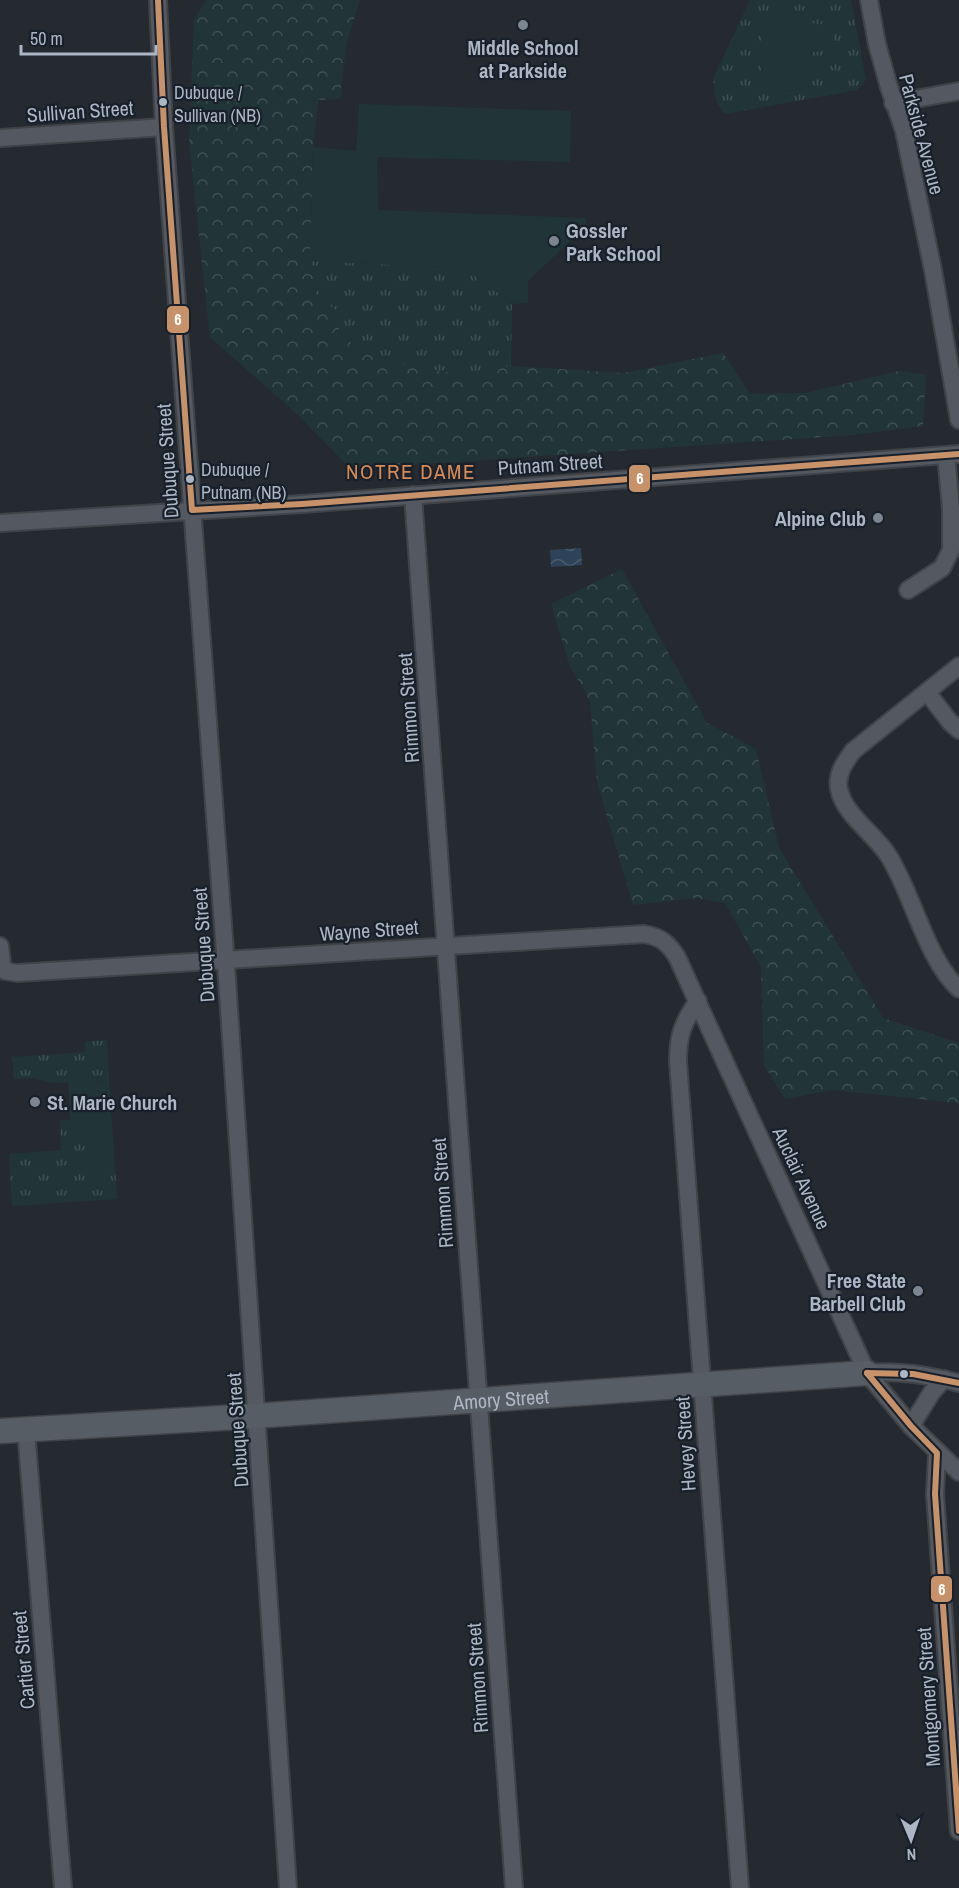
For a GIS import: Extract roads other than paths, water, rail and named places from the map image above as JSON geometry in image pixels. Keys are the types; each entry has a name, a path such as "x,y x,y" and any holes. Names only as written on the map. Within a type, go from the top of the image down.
{"street":[{"name":"Parkside Avenue","path":"869,0 877,44 893,104 904,130 931,258 959,420"},
{"name":"Dubuque Street","path":"160,2 164,126 225,960 288,1888"},
{"path":"893,104 959,91"},
{"name":"Sullivan Street","path":"0,138 164,126"},
{"path":"908,590 942,568 951,550 952,454"},
{"name":"Putnam Street","path":"0,522 413,495 952,454"},
{"name":"Rimmon Street","path":"413,495 514,1888"},
{"path":"959,666 884,723 853,751 841,768 839,788 848,807 888,855 923,932 944,969 959,989"},
{"path":"927,692 959,730"},
{"name":"Wayne Street","path":"0,946 5,971 17,973 644,934 657,936 667,942 677,957 698,1001"},
{"name":"Auclair Avenue","path":"698,1001 867,1373"},
{"name":"Hevey Street","path":"698,1001 687,1017 678,1040 678,1061 740,1888"},
{"path":"867,1373 891,1371 951,1381"},
{"path":"867,1373 910,1426 936,1453 959,1472"},
{"name":"Amory Street","path":"0,1431 257,1416 867,1373"},
{"path":"910,1426 932,1392 951,1381"},
{"name":"Cartier Street","path":"26,1430 63,1888"},
{"name":"Montgomery Street","path":"936,1453 935,1494 959,1831"}],"water":[{"path":"581,548 582,565 551,567 550,550"}],"place":[{"name":"Middle School at Parkside","path":"523,25"},
{"name":"Dubuque / Sullivan (NB)","path":"163,102"},
{"name":"Gossler Park School","path":"554,241"},
{"name":"Dubuque / Putnam (NB)","path":"190,479"},
{"name":"Alpine Club","path":"878,518"},
{"name":"St. Marie Church","path":"35,1102"},
{"name":"Free State Barbell Club","path":"918,1291"}],"district":[{"name":"NOTRE DAME","path":"411,471"}]}
